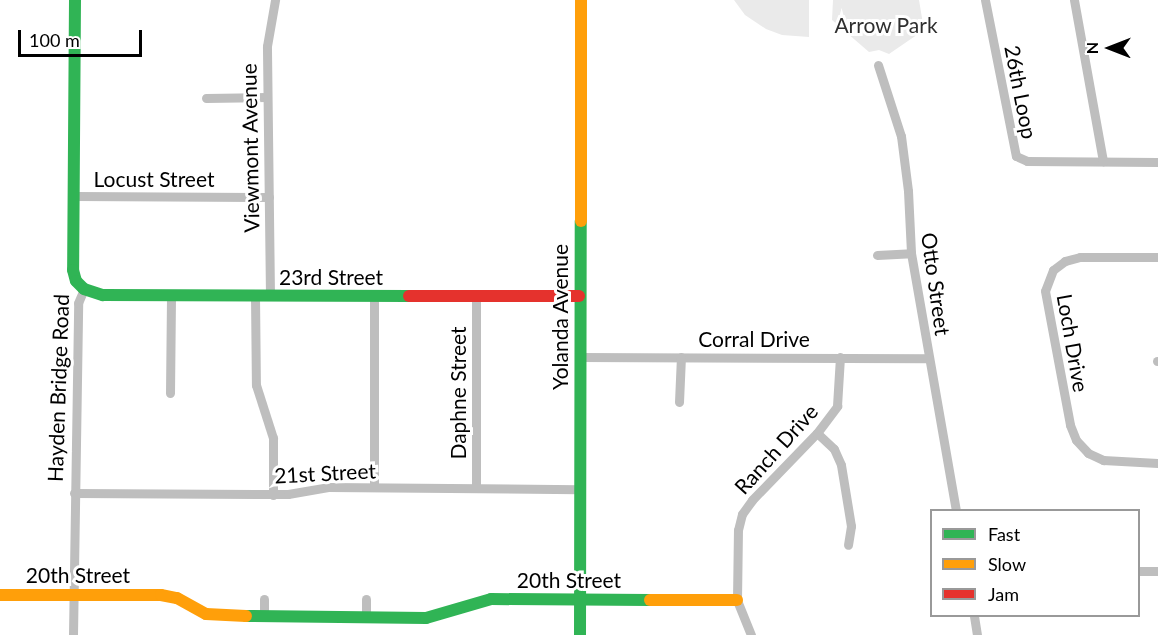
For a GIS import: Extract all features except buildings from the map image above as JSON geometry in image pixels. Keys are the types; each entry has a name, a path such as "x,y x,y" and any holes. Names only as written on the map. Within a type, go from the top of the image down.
{"street":[{"name":"Hayden Bridge Road","path":"73,635 78,303 84,289 76,281 73,270 75,0"},
{"name":"Viewmont Avenue","path":"270,296 266,97 267,46 274,0"},
{"name":"Yolanda Avenue","path":"580,635 581,0"},
{"name":"26th Loop","path":"985,0 1016,156 1027,160 1158,162"},
{"path":"1074,0 1103,161"},
{"name":"Otto Street","path":"878,65 901,136 908,191 911,252 956,509"},
{"path":"206,98 266,97"},
{"name":"Locust Street","path":"75,196 269,197"},
{"path":"877,255 911,252"},
{"name":"Loch Drive","path":"1158,258 1080,257 1065,261 1053,270 1045,291 1070,425 1076,440 1088,453 1103,460 1158,463"},
{"name":"23rd Street","path":"84,289 104,295 579,297"},
{"path":"170,393 171,296"},
{"path":"255,296 256,385 273,438 273,495"},
{"path":"374,297 374,488"},
{"name":"Daphne Street","path":"476,297 476,489"},
{"name":"Corral Drive","path":"579,357 928,358"},
{"path":"679,402 681,357"},
{"name":"Ranch Drive","path":"737,600 738,530 742,514 752,500 818,433 837,406 840,357"},
{"path":"818,433 834,448 841,465 851,526 848,545"},
{"name":"21st Street","path":"74,493 273,495 329,487 579,489"},
{"path":"1140,571 1158,571"},
{"name":"20th Street","path":"0,595 161,595 177,598 206,614 264,617 426,618 491,599 737,600"},
{"path":"264,599 264,617"},
{"path":"366,599 366,617"},
{"path":"737,600 751,635"},
{"path":"974,617 977,635"}],"green space":[{"path":"734,0 809,0 809,37 782,35 766,29 745,15"},
{"name":"Arrow Park","path":"833,0 919,0 924,30 889,54 879,50 869,52 832,20"}],"traffic: fast":[{"path":"75,0 73,270 76,281 84,289 103,295 409,296"},
{"path":"580,635 581,221"},
{"path":"246,616 426,618 491,599 650,600"}],"traffic: slow":[{"path":"581,0 581,221"},
{"path":"0,595 161,595 177,598 206,614 246,616"},
{"path":"650,600 737,600"}],"traffic: jam":[{"path":"409,296 579,296"}]}
